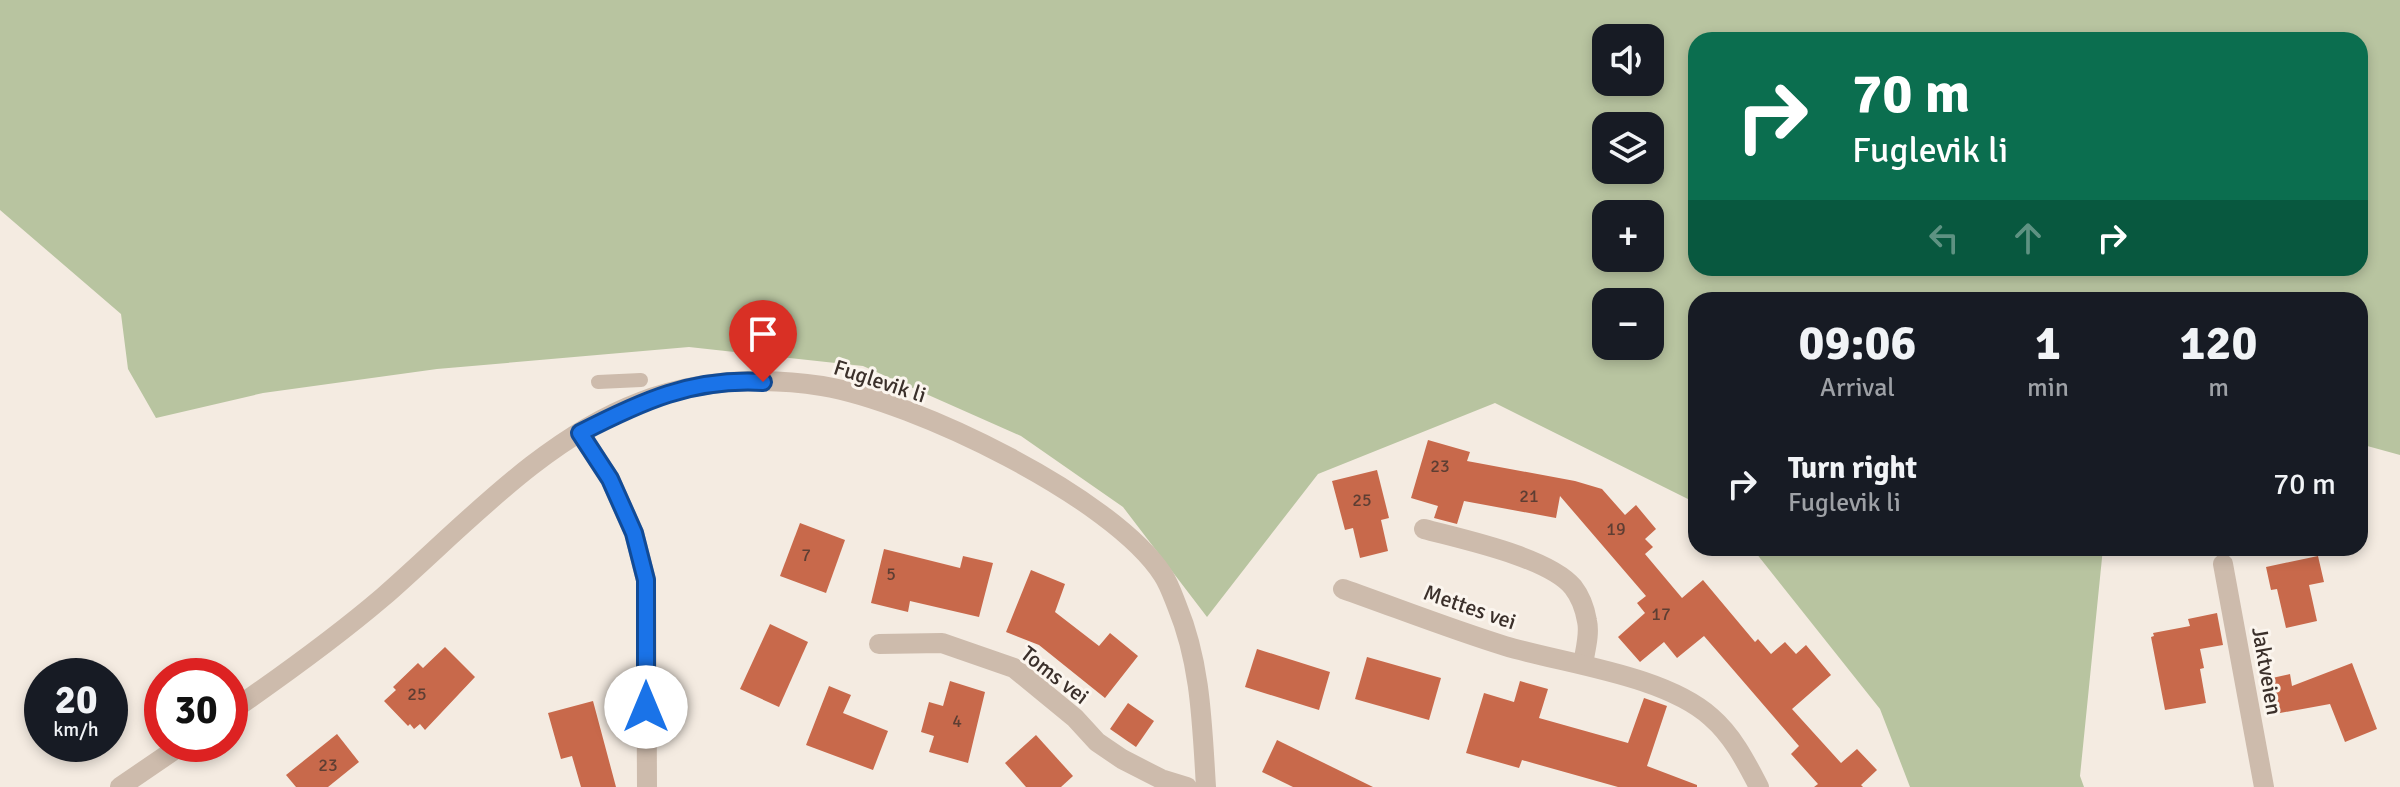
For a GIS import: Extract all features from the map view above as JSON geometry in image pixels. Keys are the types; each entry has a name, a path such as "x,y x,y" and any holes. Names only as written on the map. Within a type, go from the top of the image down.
{"street":[{"name":"Fuglevik li","path":"248,700 380,600 534,462 580,433 639,402 693,387 734,381 822,386 871,398 1003,453 1097,511 1143,548 1165,577 1190,639 1201,701 1206,787"},
{"path":"580,433 610,479 634,533 646,580 647,787"},
{"path":"1424,529 1491,547 1538,564 1572,585 1583,605 1588,625 1583,664"},
{"name":"Jaktveien","path":"2223,564 2264,787"},
{"name":"Mettes vei","path":"1343,589 1505,646 1583,664 1673,693 1711,716 1736,745 1759,787"},
{"name":"Toms vei","path":"879,644 942,643 1014,668 1075,718 1097,742 1161,779 1187,787"},
{"path":"120,787 157,762"}],"lane":[{"path":"598,382 641,380"}],"green space":[{"path":"0,0 2400,0 2400,455 2368,446 2368,292 1688,292 1688,499 1495,403 1318,474 1207,617 1123,507 1021,436 863,366 689,347 437,369 263,393 156,418 128,369 121,314 0,210"},
{"path":"1758,556 2102,556 2080,776 2084,787 1910,787 1880,709"}],"building":[{"path":"1428,440 1470,452 1467,461 1602,489 1625,515 1636,505 1656,529 1645,539 1653,547 1645,554 1682,598 1703,580 1755,642 1758,639 1771,654 1785,642 1796,654 1806,645 1831,675 1792,709 1841,763 1857,749 1877,770 1861,785 1863,787 1814,787 1818,784 1791,754 1799,746 1704,636 1677,658 1664,642 1640,662 1618,637 1645,613 1637,603 1646,596 1560,496 1556,518 1464,501 1457,524 1434,518 1438,506 1411,498"},
{"path":"1377,470 1389,518 1381,520 1388,551 1360,558 1353,528 1345,530 1332,481"},
{"path":"800,523 845,540 826,593 780,576"},
{"path":"884,549 960,568 963,556 993,563 979,617 910,601 908,612 871,603"},
{"path":"2318,556 2324,582 2309,585 2317,621 2286,628 2277,589 2271,590 2266,567"},
{"path":"1031,570 1065,584 1055,612 1099,646 1110,633 1138,656 1105,698 1039,645 1006,632"},
{"path":"2217,613 2223,645 2200,649 2206,703 2165,710 2151,637 2153,633 2190,626 2188,619"},
{"path":"770,624 808,642 779,707 740,689"},
{"path":"445,647 475,677 425,730 420,724 414,729 384,701 396,690 393,687 418,663 423,668"},
{"path":"1257,649 1330,672 1319,710 1245,687"},
{"path":"1367,657 1441,678 1429,720 1355,699"},
{"path":"2352,663 2377,729 2345,742 2330,704 2269,715 2263,680 2290,674 2292,686"},
{"path":"950,681 985,692 968,763 929,752 934,736 921,732 929,702 943,706"},
{"path":"1520,681 1548,689 1539,718 1628,743 1644,698 1667,706 1647,766 1697,787 1618,787 1522,760 1519,768 1466,753 1484,693 1514,702"},
{"path":"829,686 851,695 843,713 888,731 873,770 806,745"},
{"path":"593,701 616,787 581,787 572,756 561,759 548,713"},
{"path":"1128,703 1154,721 1136,747 1110,729"},
{"path":"337,734 359,762 328,787 296,787 286,775"},
{"path":"1036,735 1073,776 1061,787 1026,787 1005,763"},
{"path":"1277,740 1373,787 1293,787 1262,772"}],"route":[{"path":"646,707 646,580 634,533 610,479 580,433 639,402 693,387 734,381 763,382"}]}
